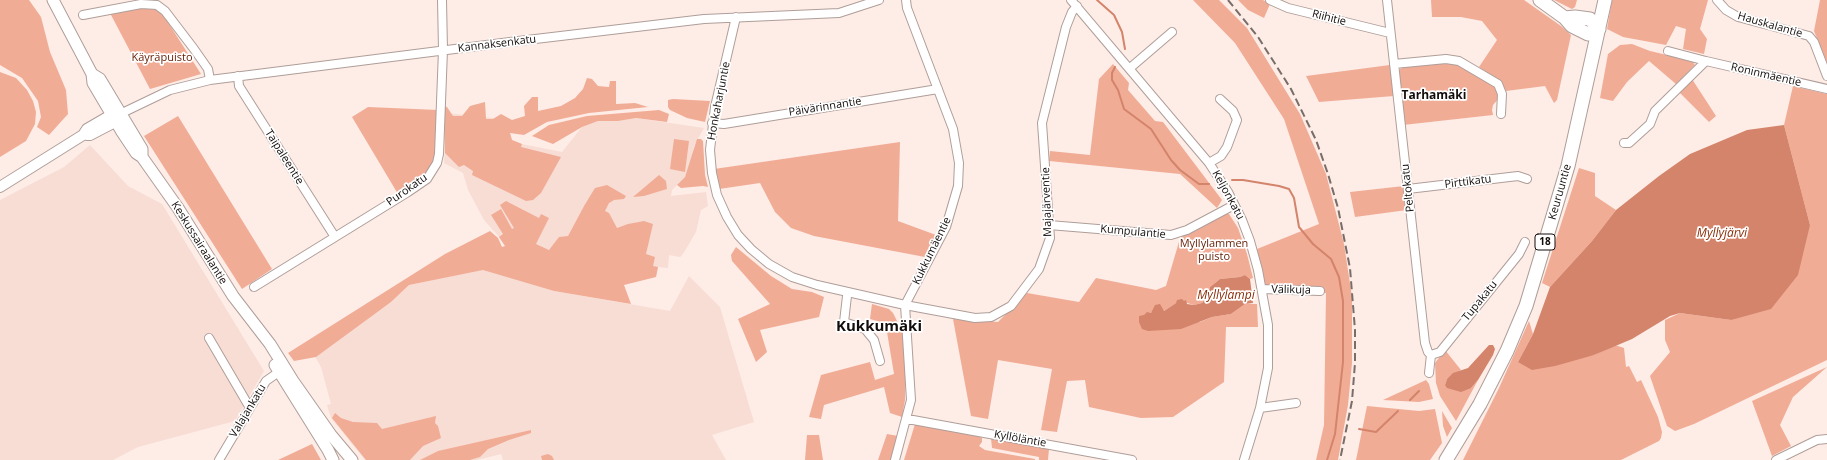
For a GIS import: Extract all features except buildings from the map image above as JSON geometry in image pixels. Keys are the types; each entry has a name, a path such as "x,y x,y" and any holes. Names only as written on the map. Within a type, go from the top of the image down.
{"highway":[{"path":"1540,0 1565,18 1572,26 1588,34 1599,29"},
{"name":"Keuruuntie","path":"1446,460 1480,404 1507,351 1526,306 1568,166 1605,0"}],"main road":[{"name":"Keskussairaalantie","path":"53,0 92,74 100,79 111,119 142,149 142,157 178,208 233,296 257,328 264,346 331,435 352,460"},
{"name":"Keskussairaalantie","path":"282,370 328,450 332,460"}],"street":[{"name":"Purokatu","path":"254,287 427,179 437,163 439,147 443,50 442,0"},
{"name":"Kannaksenkatu","path":"111,119 170,90 210,80 634,27 736,17 839,13 879,0"},
{"name":"Kukkumäentie","path":"905,305 946,226 958,186 959,163 953,129 907,8 906,0"},
{"name":"Keljonkatu","path":"1071,0 1209,163 1234,205 1250,241 1262,289 1268,325 1268,368 1260,408 1244,460"},
{"name":"Riihitie","path":"1270,0 1288,8 1390,33"},
{"name":"Peltokatu","path":"1387,0 1426,343 1428,352 1431,355 1430,374"},
{"name":"Hauskalantie","path":"1717,0 1726,10 1738,17 1809,36 1814,42 1827,76"},
{"path":"83,15 141,4 157,5 165,11 194,49 208,70 210,80"},
{"name":"Majajärventie","path":"905,305 975,318 991,317 1000,314 1011,306 1039,269 1050,238 1042,124 1066,27 1072,12 1077,6"},
{"name":"Honkaharjuntie","path":"736,17 712,123 710,150 712,173 717,195 731,224 750,249 769,264 792,276 816,285 905,305"},
{"path":"1130,68 1172,32"},
{"name":"Roninmäentie","path":"1668,51 1827,89"},
{"path":"1394,64 1446,59 1459,61 1498,84 1502,94 1501,114"},
{"path":"1624,143 1629,142 1650,124 1655,111 1706,61"},
{"name":"Taipaleentie","path":"238,76 239,86 335,237"},
{"name":"Päivärinnantie","path":"712,123 724,124 938,89"},
{"path":"1209,163 1221,156 1227,147 1237,120 1233,111 1220,99"},
{"path":"0,187 111,119"},
{"name":"Pirttikatu","path":"1408,189 1518,176 1527,179"},
{"name":"Kumpulantie","path":"1049,225 1171,235 1187,230 1234,205"},
{"name":"Tupakatu","path":"1431,355 1440,352 1518,254 1525,242"},
{"name":"Välikuja","path":"1262,289 1320,291"},
{"path":"847,296 844,322 865,329 874,340 880,361"},
{"path":"895,460 907,420 911,400 905,305"},
{"path":"209,338 250,408"},
{"name":"Valajankatu","path":"219,460 266,381 282,370"},
{"path":"1260,408 1296,403"},
{"name":"Kyllöläntie","path":"907,420 1132,460"},
{"path":"1776,460 1817,440 1827,439"}],"shaded area":[{"path":"446,113 512,120 510,133 512,140 522,144 562,152 582,127 598,121 618,121 636,118 704,128 694,146 692,158 685,177 672,190 671,196 706,192 708,206 701,210 696,232 683,254 680,257 669,255 668,268 658,267 656,277 584,206 568,236 549,250 535,244 505,246 484,220 468,190 463,173 444,163"},
{"path":"90,145 128,186 162,204 264,371 235,421 138,447 113,460 0,460 0,200 64,167"},
{"path":"486,269 554,291 670,311 689,276 720,307 754,422 712,435 726,460 503,460 501,454 477,460 365,460 331,418 327,405 331,404 321,367 313,353 391,302 409,285"}],"green space":[{"path":"0,0 29,0 41,17 50,52 66,90 68,114 49,135 37,127 41,117 38,101 22,78 0,65"},
{"path":"1193,0 1219,0 1247,28 1300,114 1326,174 1344,244 1352,297 1352,363 1348,405 1338,460 1316,460 1324,425 1326,293 1267,292 1257,249 1319,224 1284,119 1235,43"},
{"path":"1238,0 1263,0 1270,4 1264,18 1248,10"},
{"path":"1431,0 1524,0 1561,26 1571,35 1557,100 1554,103 1545,86 1506,91 1501,82 1479,67 1497,40 1482,21 1461,17 1432,17"},
{"path":"1554,0 1577,0 1575,7 1572,9"},
{"path":"1612,0 1708,0 1700,29 1707,39 1704,54 1683,49 1686,29 1676,26 1666,45 1623,37 1607,29"},
{"path":"1820,0 1827,0 1827,63 1814,31"},
{"name":"Käyräpuisto","path":"141,7 155,7 162,13 201,74 150,89 110,13"},
{"path":"1632,44 1650,51 1692,61 1695,65 1676,84 1649,61 1627,82 1613,101 1600,98 1608,54 1620,45"},
{"path":"1446,63 1458,65 1494,85 1498,90 1499,98 1493,105 1493,115 1403,125 1398,75 1400,69 1405,66"},
{"path":"1113,64 1129,83 1128,90 1155,121 1163,122 1222,200 1217,208 1180,174 1049,161 1050,151 1090,155 1099,79"},
{"path":"1390,65 1394,96 1319,102 1306,76"},
{"path":"0,72 16,78 27,90 33,101 36,112 35,124 26,141 0,157"},
{"path":"587,78 592,79 598,86 609,87 610,81 616,81 616,104 635,103 648,107 589,113 547,122 524,135 510,133 512,140 522,144 521,147 561,157 541,193 533,200 526,201 472,175 473,171 464,165 459,167 445,153 444,106 447,107 453,116 462,116 470,106 485,102 486,119 493,119 501,114 512,120 525,116 524,106 532,97 538,97 538,111 561,106 575,98 583,89"},
{"path":"1692,79 1716,116 1709,122 1679,92"},
{"path":"1793,86 1827,94 1827,360 1694,424 1675,431 1667,426 1650,376 1670,352 1665,340 1665,320 1680,313 1731,320 1810,225 1784,125"},
{"path":"668,100 710,101 705,122 687,118 670,110 668,107"},
{"path":"368,107 438,110 434,163 424,178 398,194 352,117"},
{"path":"659,110 669,114 667,122 636,118 618,121 598,121 582,127 553,144 532,136 549,125 587,116"},
{"path":"178,116 272,269 242,289 144,136"},
{"path":"674,139 689,141 685,172 670,169"},
{"path":"697,139 701,139 703,141 705,175 708,187 681,188 677,185 685,177"},
{"path":"900,142 898,221 936,235 925,257 814,236 791,228 775,212 760,183 719,189 714,169"},
{"path":"1579,168 1595,173 1595,196 1616,210 1592,241 1550,287 1542,283"},
{"path":"659,175 666,181 667,189 644,196 633,197"},
{"path":"607,185 626,196 624,199 614,200 609,203 605,211 609,213 617,228 644,221 653,224 646,254 655,257 653,266 658,267 656,277 624,285 631,304 554,291 483,270 409,285 391,302 316,357 294,361 288,353 445,254 490,231 498,238 502,247 505,246 499,237 503,234 491,215 501,209 512,229 514,228 500,205 506,201 539,218 541,214 549,218 536,244 549,250 559,237 568,236 595,188"},
{"path":"1404,186 1407,210 1355,217 1350,192"},
{"name":"Myllylammen puisto","path":"1223,214 1229,214 1238,228 1253,278 1250,279 1245,275 1220,279 1210,287 1208,296 1202,303 1194,305 1184,302 1176,303 1164,311 1161,309 1150,313 1200,322 1212,317 1231,314 1245,304 1257,304 1258,327 1226,327 1224,382 1173,417 1141,418 1089,407 1085,380 1067,381 1057,432 1041,430 1052,369 998,360 988,419 971,416 953,319 998,322 1027,293 1079,302 1096,278 1156,290 1166,286 1181,235"},
{"path":"736,247 771,276 792,289 812,292 824,297 819,317 760,330 767,352 756,362 738,319 770,304 732,261 731,255"},
{"path":"872,304 889,309 893,313 903,333 906,362 905,400 902,417 890,413 884,387 824,405 821,419 809,417 821,375 870,362 875,380 894,374 887,332 881,322 870,319"},
{"path":"1529,321 1533,334 1518,362 1594,355 1615,345 1624,348 1626,367 1629,366 1637,382 1641,380 1658,417 1662,432 1659,441 1621,460 1463,460 1499,388"},
{"path":"1445,350 1461,370 1447,379 1445,385 1471,388 1478,380 1456,421 1440,396 1436,383 1435,363"},
{"path":"1827,367 1793,397 1780,425 1791,446 1772,456 1752,401"},
{"path":"1426,380 1429,384 1433,399 1419,402 1383,400"},
{"path":"1367,406 1419,411 1435,409 1442,443 1430,460 1356,460"},
{"path":"1442,411 1452,428 1447,437 1443,426"},
{"path":"335,413 341,418 353,422 377,423 382,429 436,416 435,423 438,426 441,438 423,446 410,460 366,460 332,418"},
{"path":"915,424 979,436 982,438 982,442 979,446 985,450 1035,460 904,460"},
{"path":"531,430 531,433 488,449 480,457 470,460 420,460 438,451"},
{"path":"887,434 898,436 892,460 878,460"},
{"path":"807,435 819,435 823,460 805,460"},
{"path":"991,438 1049,449 1048,460 1039,460 1039,457 992,448"},
{"path":"312,444 321,460 278,460"},
{"path":"548,454 552,456 554,460 542,460 541,456"}],"water":[{"name":"Myllyjärvi","path":"1784,125 1810,225 1798,275 1771,309 1731,320 1680,313 1670,316 1632,339 1594,355 1555,366 1532,370 1518,362 1533,334 1550,287 1592,241 1616,210 1690,154 1747,130"},
{"name":"Myllylampi","path":"1245,275 1250,279 1253,303 1245,304 1231,314 1212,317 1181,329 1148,331 1142,329 1139,322 1139,316 1144,315 1147,312 1151,313 1155,305 1160,304 1164,311 1176,303 1177,300 1186,300 1187,304 1194,305 1202,303 1208,296 1210,287 1220,279"},
{"path":"1489,345 1493,345 1495,349 1493,355 1478,380 1471,388 1461,392 1447,388 1445,385 1447,379 1453,373 1468,368"}],"waterway":[{"path":"1097,0 1114,15 1122,32 1125,49"},
{"path":"1115,67 1112,73 1112,80 1118,90 1124,109 1151,129 1171,160 1180,170 1199,184 1209,184"},
{"path":"1232,180 1243,180 1289,189 1294,198 1299,227 1313,244 1331,259 1339,277 1343,301 1343,362 1335,434 1327,460"},
{"path":"1410,400 1419,391"},
{"path":"1359,429 1376,432 1398,411"}],"railway":[{"path":"1228,0 1258,37 1291,89 1316,140 1338,208 1350,268 1355,330 1355,363 1352,401 1340,460"}],"district":[{"name":"Tarhamäki","path":"1434,96"},
{"name":"Kukkumäki","path":"879,327"}]}
